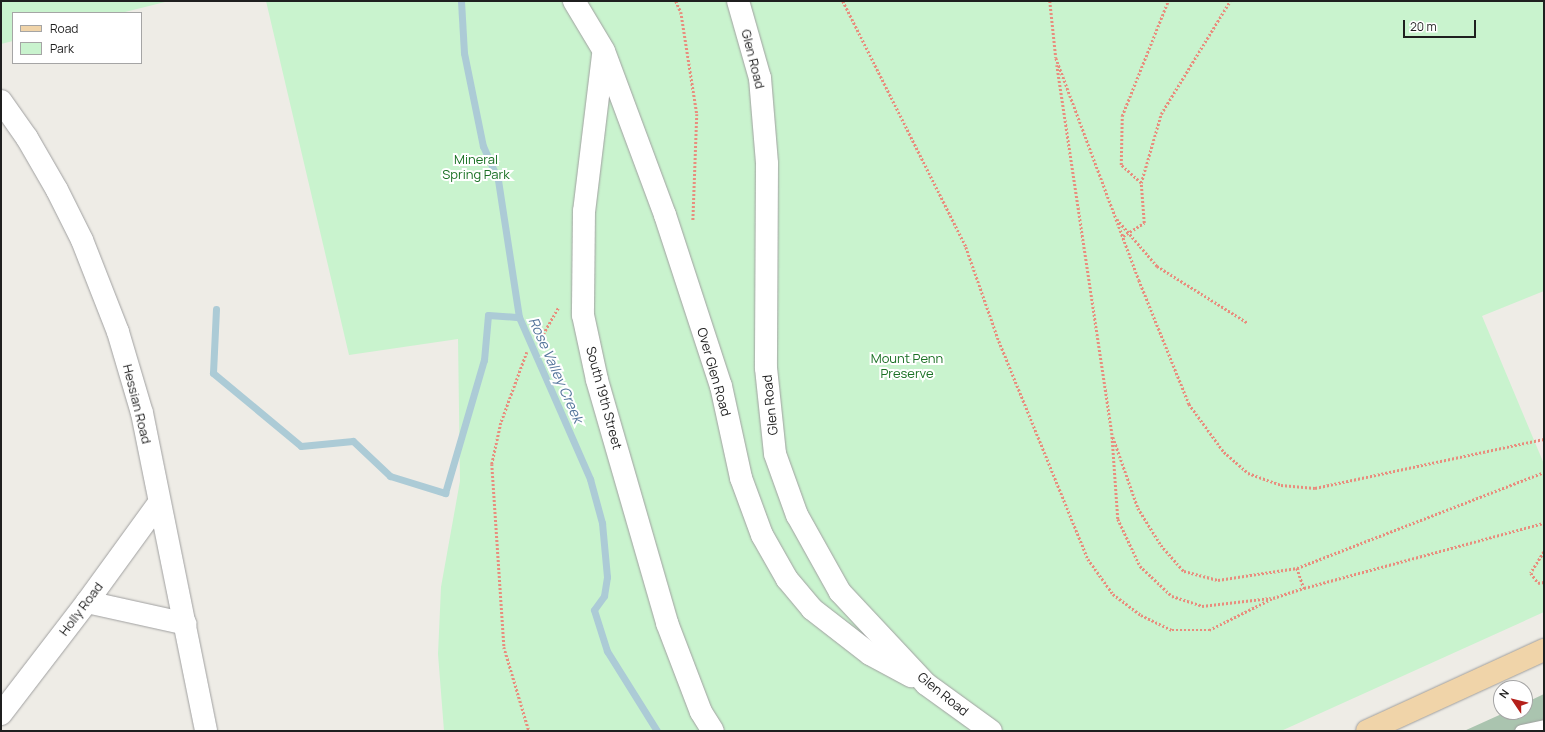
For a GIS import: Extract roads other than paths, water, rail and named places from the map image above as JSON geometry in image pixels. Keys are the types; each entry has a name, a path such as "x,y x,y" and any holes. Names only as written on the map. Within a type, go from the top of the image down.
{"main road":[{"path":"1367,731 1544,650"}],"street":[{"name":"Over Glen Road","path":"574,1 604,51 665,215 719,379 741,478 762,535 787,579 812,609 870,654 926,684"},
{"name":"Glen Road","path":"738,1 760,78 767,164 766,368 776,454 797,515 840,592 926,684 991,731"},
{"name":"South 19th Street","path":"604,51 584,211 583,315 597,380 667,623 701,712 713,731"},
{"name":"Hessian Road","path":"1,101 27,138 57,190 101,285 142,413 159,503 186,624 206,731"},
{"name":"Holly Road","path":"1,714 87,602 159,503"},
{"path":"87,602 186,624"}],"lane":[{"path":"1521,731 1544,726"}],"waterway":[{"name":"Rose Valley Creek","path":"461,1 464,53 483,146 498,180 519,317 590,479 602,523 607,577 604,596 594,610 607,651 657,731"},
{"path":"216,309 213,373 301,446 353,441 390,476 445,493 484,360 488,315 519,317"}],"park label":[{"name":"Mineral Spring Park","path":"476,168"},
{"name":"Mount Penn Preserve","path":"907,366"}]}
